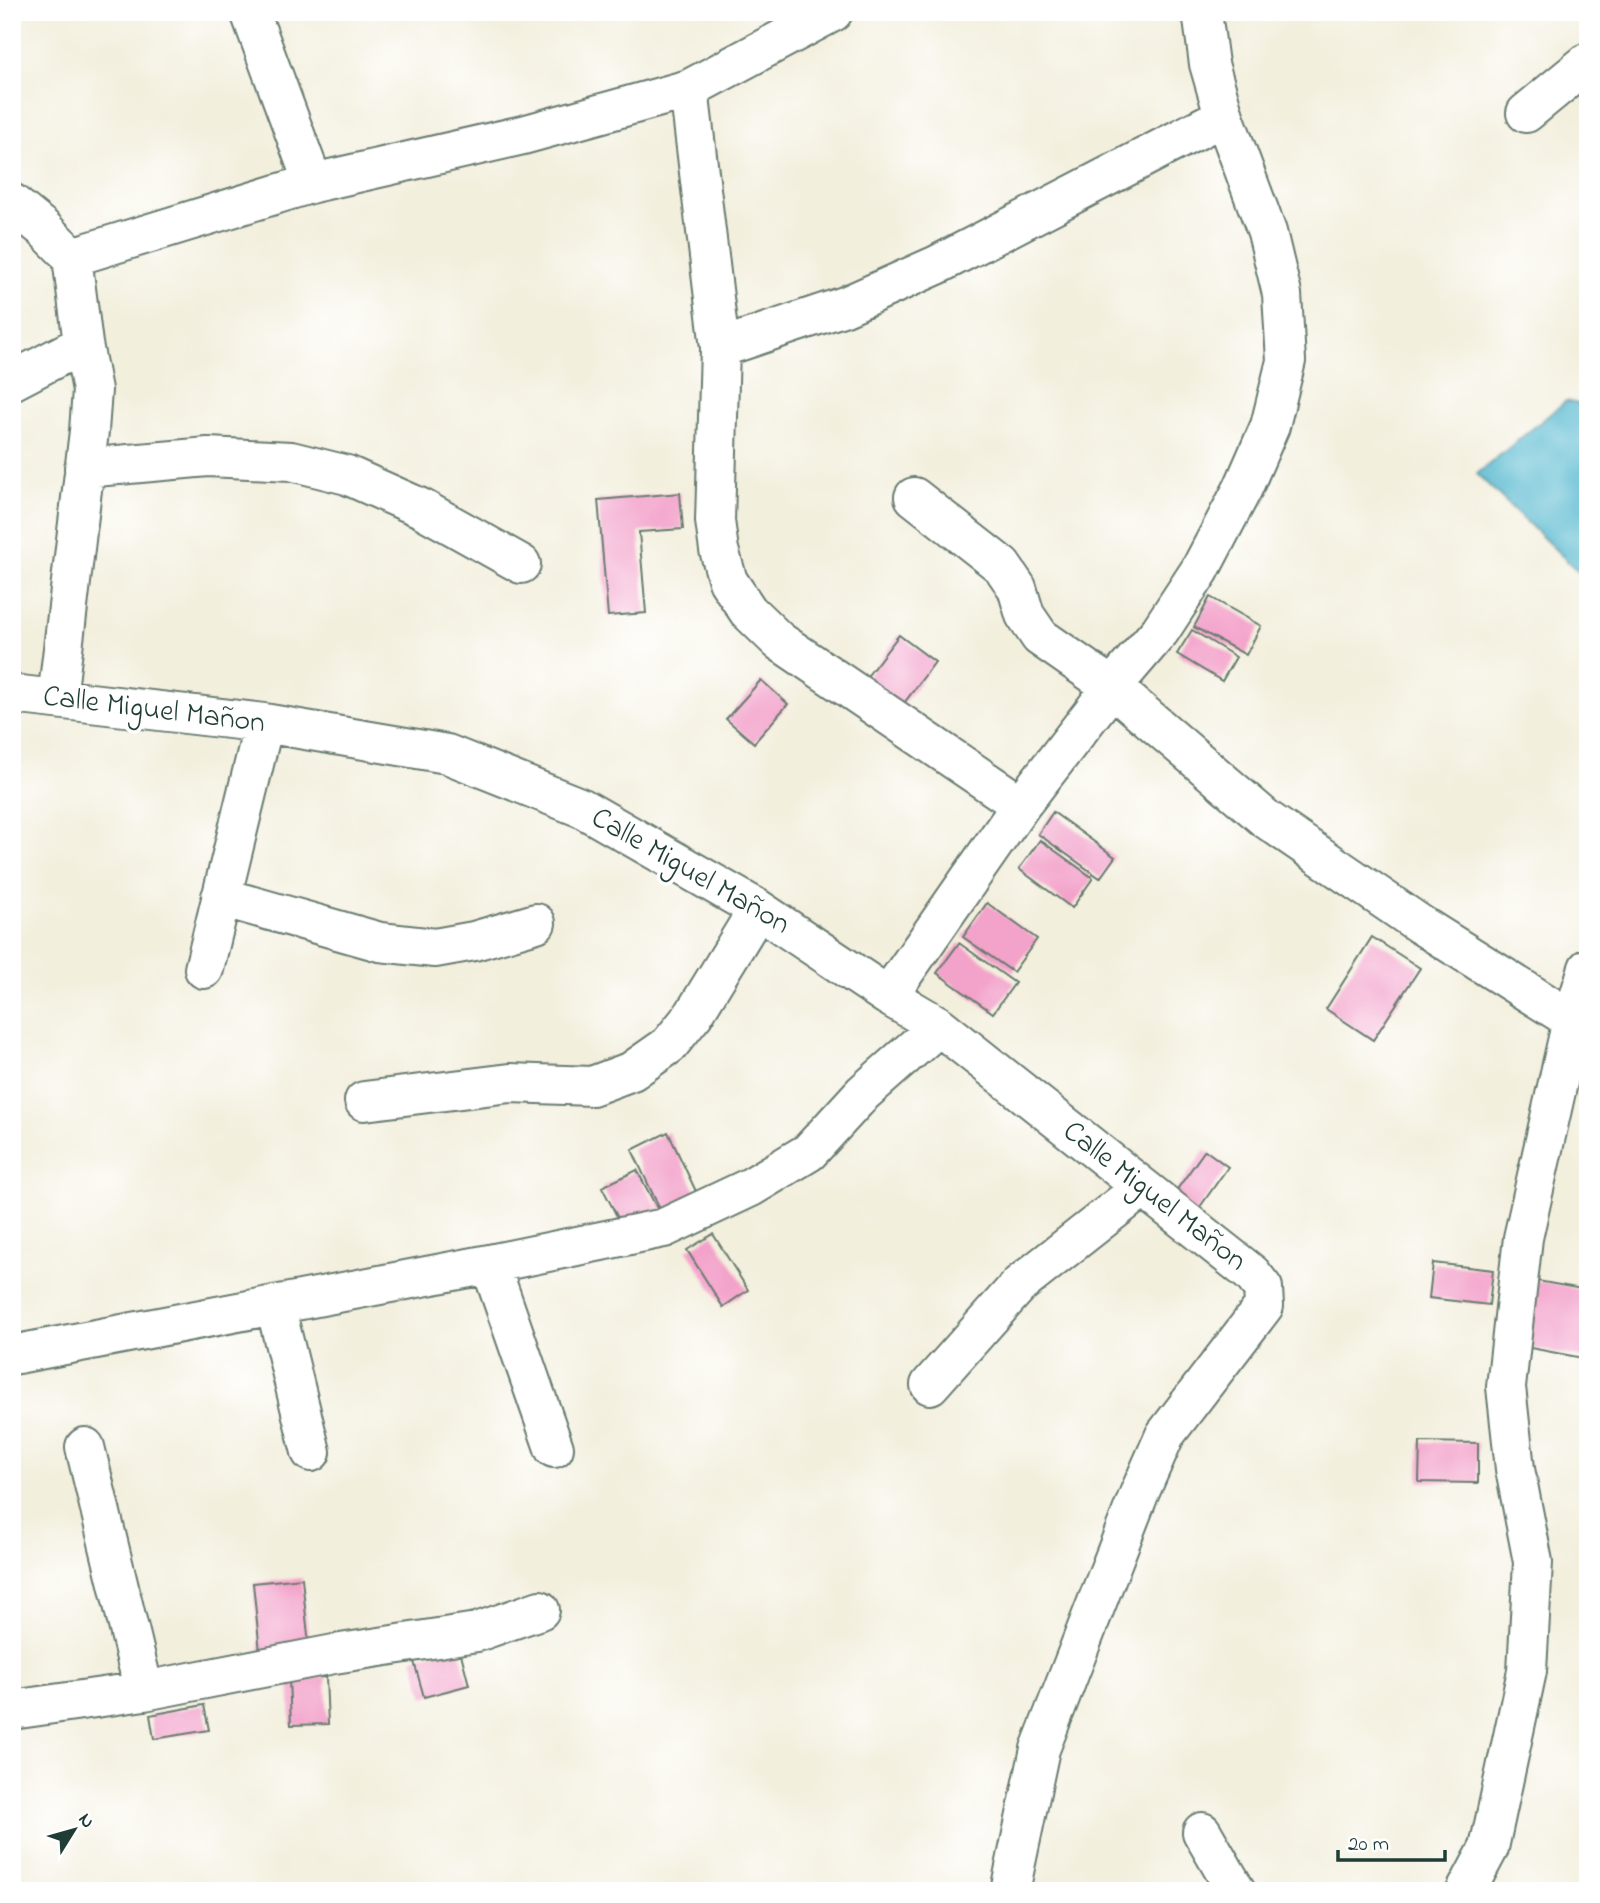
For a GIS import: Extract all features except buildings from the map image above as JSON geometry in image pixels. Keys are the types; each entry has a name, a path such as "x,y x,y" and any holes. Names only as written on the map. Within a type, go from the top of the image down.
{"street":[{"path":"250,12 313,183"},
{"path":"72,257 313,183 523,135 689,89 833,12"},
{"path":"888,996 1021,805 1112,687 1160,631 1206,559 1243,488 1269,426 1286,361 1282,294 1267,232 1224,116 1209,64 1208,16"},
{"path":"1526,113 1588,62"},
{"path":"689,89 720,348 715,521 719,550 728,581 748,611 779,641 1021,805"},
{"path":"720,348 845,306 937,265 1224,116"},
{"path":"12,204 43,228 72,257 92,390 57,699"},
{"path":"12,381 83,344"},
{"path":"84,468 208,457 291,461 347,475 384,491 421,508 521,564"},
{"path":"914,497 1002,566 1017,589 1025,615 1040,637 1112,687 1266,819 1421,925 1572,1020"},
{"name":"Calle Miguel Mañon","path":"12,694 264,723 447,754 582,808 758,909 888,996 939,1026 1252,1274 1264,1288 1264,1306 1166,1435 1139,1494 1040,1749 1010,1891"},
{"path":"204,969 264,723"},
{"path":"221,897 380,942 435,948 474,941 536,923"},
{"path":"364,1101 510,1083 592,1086 632,1071 669,1045 695,1014 758,909"},
{"path":"1466,1891 1489,1848 1527,1671 1533,1562 1516,1469 1506,1387 1523,1238 1572,1020 1588,968"},
{"path":"12,1355 664,1228 751,1187 808,1152 863,1093 939,1026"},
{"path":"930,1385 1019,1285 1142,1188"},
{"path":"490,1264 554,1448"},
{"path":"275,1305 311,1452"},
{"path":"85,1447 144,1691"},
{"path":"12,1710 144,1691 334,1654 477,1632 540,1610"},
{"path":"1202,1832 1236,1891"}],"water":[{"path":"1566,401 1588,406 1588,581 1477,474"}]}
